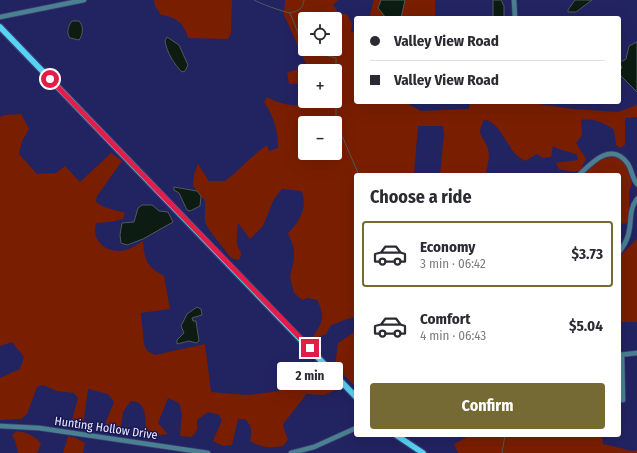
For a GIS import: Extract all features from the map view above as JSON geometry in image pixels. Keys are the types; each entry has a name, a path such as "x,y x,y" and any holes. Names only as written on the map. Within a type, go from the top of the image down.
{"main road":[{"path":"0,28 354,394"},
{"path":"399,437 423,453"}],"street":[{"path":"0,17 84,0"},
{"path":"514,0 515,16"},
{"path":"580,173 603,155 614,154 621,157 628,164 637,184"},
{"path":"621,249 630,236 633,205 637,199"},
{"path":"623,400 621,355 637,353"},
{"name":"Hunting Hollow Drive","path":"0,426 40,428 208,453"},
{"path":"291,453 314,447 354,429"}],"shaded area":[{"path":"154,0 232,0 231,33 228,39 188,38 187,33 179,22 171,17 161,15 155,6"},
{"path":"285,0 338,0 333,5 338,12 298,12 298,46 284,15"},
{"path":"374,0 435,0 435,16 370,16"},
{"path":"381,0 405,0 401,16 384,16 378,8"},
{"path":"493,0 501,0 504,6 504,16 493,16"},
{"path":"575,0 592,0 576,12 568,12"},
{"path":"342,14 347,14 352,24 351,32 354,32 354,104 409,104 421,111 469,109 470,104 538,104 573,109 618,112 637,105 637,117 625,118 625,145 620,148 616,145 614,130 611,127 594,120 581,120 582,135 576,143 586,159 580,171 574,172 559,169 556,163 578,160 577,155 553,146 551,157 543,158 537,154 525,161 514,152 493,123 484,120 480,133 489,152 487,173 440,173 444,134 443,126 418,126 414,173 354,173 354,317 331,325 326,334 311,340 322,321 322,312 317,300 308,298 302,300 294,293 290,277 294,260 294,248 288,233 302,214 304,202 301,191 282,189 274,199 263,226 250,239 238,223 237,241 241,255 239,260 231,258 210,231 205,222 205,201 193,186 194,174 198,164 209,181 225,181 267,145 269,151 278,148 275,124 264,102 267,97 280,103 298,105 298,108 342,108 342,64 306,64 302,56 342,56"},
{"path":"72,21 79,21 82,25 82,33 79,40 70,38 68,34 69,25"},
{"path":"167,37 179,45 188,65 185,71 182,72 171,58 165,41"},
{"path":"637,42 637,92 621,76 621,61 626,59 629,46"},
{"path":"298,69 298,83 289,84 287,73"},
{"path":"21,114 29,129 22,141 19,154 37,174 56,173 65,166 80,182 111,153 122,161 97,196 96,202 104,207 125,213 123,219 96,223 95,230 98,241 107,248 113,250 126,250 143,241 144,253 150,266 164,276 170,309 141,313 144,344 147,351 155,355 205,344 211,392 247,395 279,391 290,376 290,368 317,361 340,385 338,389 324,395 306,394 283,425 288,440 283,446 266,447 250,441 251,432 249,424 245,419 238,419 232,445 223,446 213,441 222,420 219,415 208,412 197,420 197,430 192,437 180,436 182,414 179,403 168,398 158,423 168,434 155,436 146,434 143,408 140,404 131,401 123,412 120,432 108,430 105,424 114,402 108,394 88,389 83,426 74,426 72,420 78,398 74,393 57,391 43,385 37,387 27,414 21,419 0,420 0,378 20,369 24,357 12,342 0,346 0,117 5,115"},
{"path":"611,155 623,160 631,174 632,183 629,192 629,223 621,224 621,173 583,173 602,157"},
{"path":"174,187 197,191 201,196 200,206 190,211 187,210 179,193 174,190"},
{"path":"142,205 152,205 159,211 168,212 173,222 143,239 127,245 121,243 120,235 122,223 134,222 138,208"},
{"path":"637,239 637,322 621,322 621,255"},
{"path":"197,307 201,309 202,315 192,318 193,321 196,321 199,341 196,343 189,341 177,344 177,340 184,333 181,326 187,314"},
{"path":"354,332 354,385 335,366 338,343"},
{"path":"17,431 30,435 39,441 41,444 37,453 18,453 15,440 12,435"},
{"path":"68,436 85,443 83,453 63,453"},
{"path":"467,437 602,437 603,444 633,451 637,450 637,453 458,453 454,444"}],"waterway":[{"path":"254,0 290,13 305,50 336,58 336,122 358,173"},
{"path":"290,13 300,9 303,6 304,0"},
{"path":"502,453 505,437"}],"route":[{"path":"50,79 310,348"}]}
